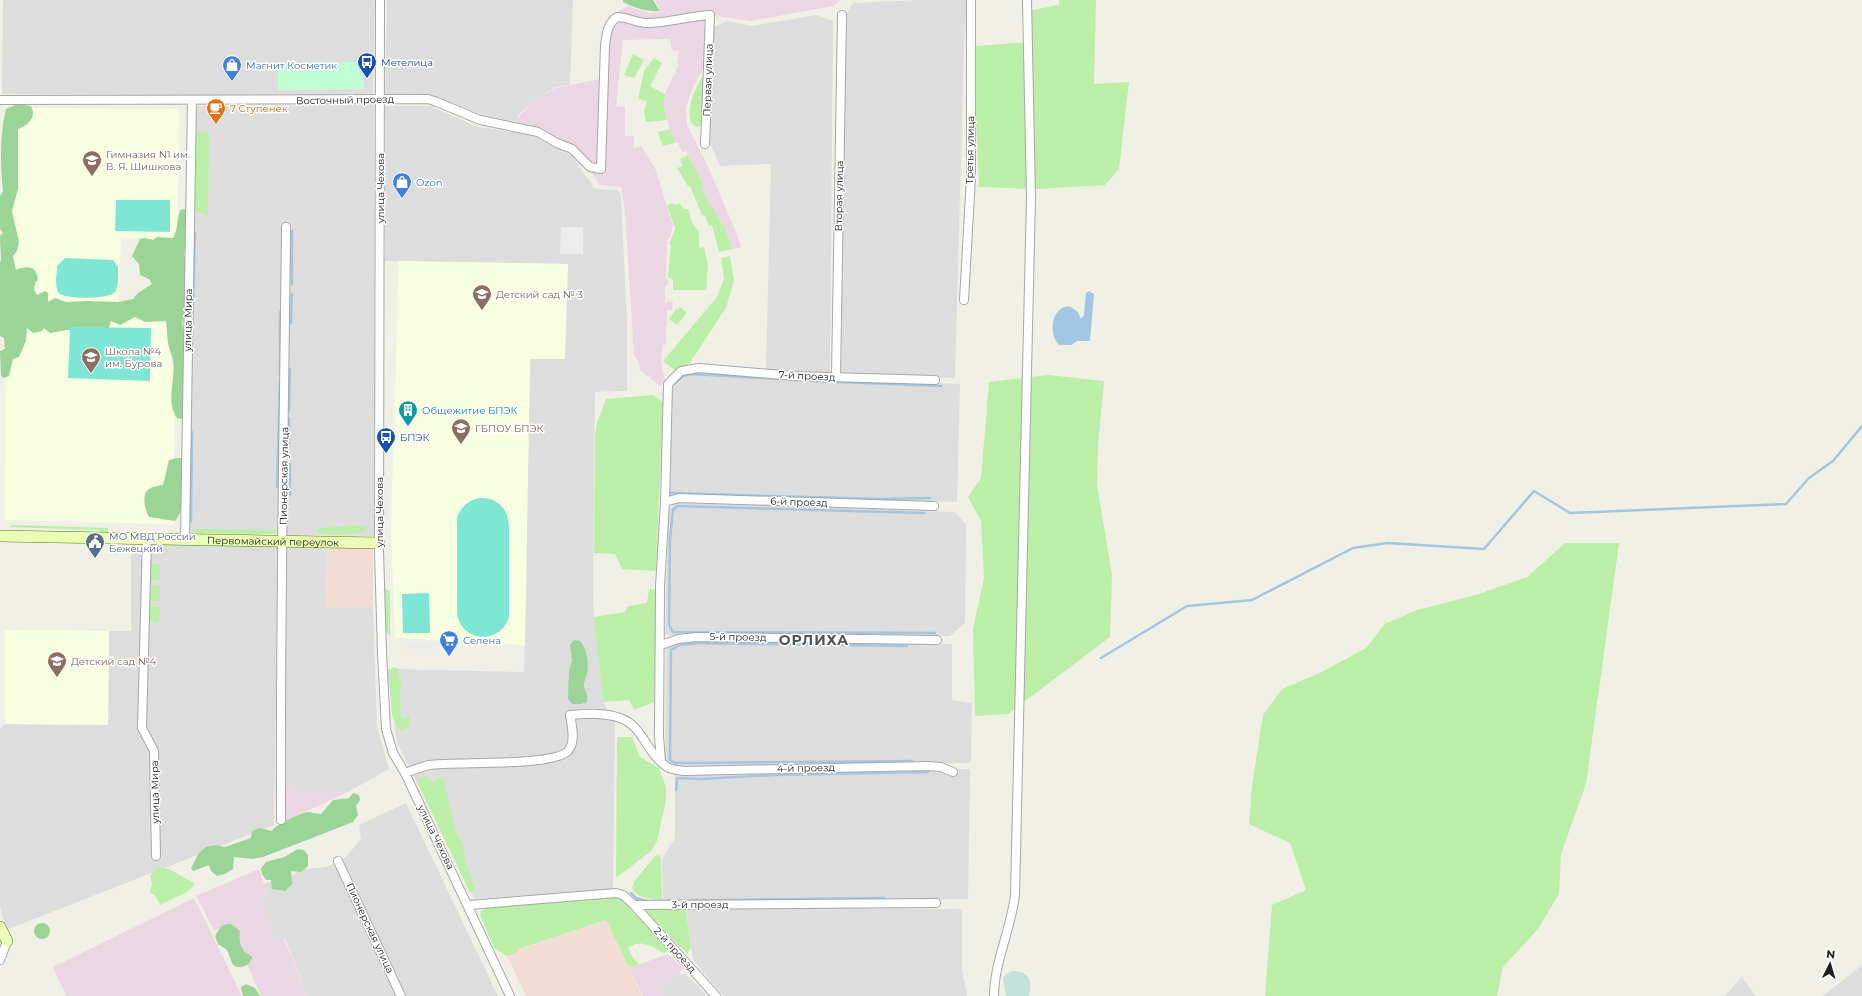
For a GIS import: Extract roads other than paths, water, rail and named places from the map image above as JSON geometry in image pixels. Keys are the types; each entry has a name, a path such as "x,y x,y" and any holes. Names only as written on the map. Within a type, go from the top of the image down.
{"street":[{"name":"улица Чехова","path":"380,0 379,543 384,719 390,745 469,905 510,996"},
{"name":"Третья улица","path":"964,300 971,177 971,0"},
{"path":"994,996 996,974 1008,932 1015,895 1030,205 1027,0"},
{"name":"Первая улица","path":"601,169 607,29 611,21 617,17 645,23 666,22 696,16 710,15 705,144"},
{"name":"Вторая улица","path":"836,377 842,15"},
{"name":"Восточный проезд","path":"0,100 432,100 480,120 538,132 557,143 572,149 590,167 601,169"},
{"name":"улица Мира","path":"185,539 192,100"},
{"name":"Пионерская улица","path":"281,820 280,630 286,228"},
{"name":"7-й проезд","path":"665,502 668,384 681,371 699,368 794,376 935,380"},
{"name":"6-й проезд","path":"665,502 679,498 934,506"},
{"path":"661,762 659,736 661,645 660,586 665,502"},
{"name":"Первомайский переулок","path":"0,536 379,543"},
{"name":"улица Мира","path":"147,538 142,728 154,751 156,856"},
{"name":"5-й проезд","path":"661,645 678,639 696,637 937,640"},
{"path":"405,773 428,766 511,762 549,759 560,756 568,750 571,743 572,730 570,715 584,714 620,718 637,729 661,762"},
{"name":"4-й проезд","path":"661,762 670,768 684,771 928,766 941,767 952,772"},
{"name":"Пионерская улица","path":"338,861 400,996"},
{"path":"469,905 616,893 623,895 634,905"},
{"name":"3-й проезд","path":"634,905 936,903"},
{"name":"2-й проезд","path":"634,905 716,996"},
{"path":"0,927 7,941 0,960"}],"waterway":[{"path":"292,231 292,284"},
{"path":"193,303 195,233"},
{"path":"291,323 292,294"},
{"path":"280,312 280,374"},
{"path":"289,411 290,369"},
{"path":"675,383 683,376 692,374 778,379"},
{"path":"812,381 941,386"},
{"path":"277,487 280,382"},
{"path":"289,418 289,448"},
{"path":"1101,658 1187,606 1252,600 1353,548 1388,543 1484,549 1534,491 1570,513 1786,504 1809,478 1833,461 1862,426"},
{"path":"191,522 192,432"},
{"path":"290,464 290,495"},
{"path":"670,493 880,499 930,498"},
{"path":"924,513 677,506 673,510 670,540 669,625 673,632 935,633"},
{"path":"907,646 698,643 680,645 671,650 670,760 675,763 912,761"},
{"path":"676,790 677,778 701,779 775,775 928,772"},
{"path":"631,893 636,898 647,901 884,898"}],"place":[{"name":"Метелица","path":"367,79"},
{"name":"Магнит Косметик","path":"232,82"},
{"name":"7 Ступенек","path":"216,125"},
{"name":"Гимназия N1 им. В. Я. Шишкова","path":"92,177"},
{"name":"Ozon","path":"402,199"},
{"name":"Детский сад № 3","path":"482,311"},
{"name":"Школа №4 им. Бурова","path":"91,374"},
{"name":"Общежитие БПЭК","path":"408,427"},
{"name":"ГБПОУ БПЭК","path":"461,445"},
{"name":"БПЭК","path":"386,454"},
{"name":"МО МВД России Бежецкий","path":"95,559"},
{"name":"Селена","path":"449,657"},
{"name":"Детский сад №4","path":"57,678"}],"district":[{"name":"ОРЛИХА","path":"814,640"}]}
